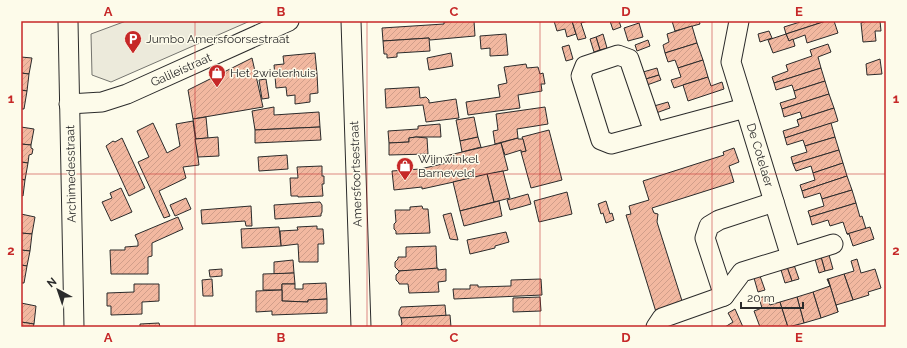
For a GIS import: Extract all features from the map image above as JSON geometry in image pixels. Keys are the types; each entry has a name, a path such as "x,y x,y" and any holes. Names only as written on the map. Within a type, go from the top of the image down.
{"street":[{"name":"Archimedesstraat","path":"68,21 74,327"},
{"name":"Galileistraat","path":"69,104 102,102 127,94 289,21"},
{"name":"Amersfoortsestraat","path":"351,21 361,327"},
{"name":"De Cotelaer","path":"739,21 731,62 791,257"},
{"name":"De Cotelaer","path":"654,132 629,59 618,55 585,66 581,76 601,140 610,144 745,108"},
{"name":"De Cotelaer","path":"724,296 705,238 710,226 719,220 774,202"},
{"path":"656,327 662,318 724,296 742,272 833,244"}],"shaded area":[{"name":"Jumbo Amersfoorsestraat","path":"126,21 250,21 111,82 92,75 91,34"}],"building":[{"path":"474,21 475,36 430,40 429,38 383,41 382,28 444,24 444,22"},
{"path":"554,21 572,21 576,34 567,37 565,29 557,31"},
{"path":"572,21 588,21 581,23 586,38 578,40"},
{"path":"610,21 619,21 621,27 613,30"},
{"path":"672,21 699,21 700,24 675,31"},
{"path":"800,21 826,21 786,34 784,27"},
{"path":"826,21 834,21 838,33 807,43 805,35 789,41 786,34"},
{"path":"866,21 880,21 881,31 875,31 876,41 863,42 861,23"},
{"path":"639,23 643,37 628,41 624,28"},
{"path":"692,26 697,43 665,53 663,45 669,42 667,34"},
{"path":"769,31 772,38 760,42 758,34"},
{"path":"506,34 508,55 490,56 490,48 481,49 480,36"},
{"path":"603,34 607,48 600,50 596,37"},
{"path":"786,34 789,41 793,39 795,46 773,53 768,40"},
{"path":"596,37 600,50 594,52 590,39"},
{"path":"429,38 430,51 397,53 397,57 387,58 387,54 384,54 383,41"},
{"path":"648,40 650,46 637,51 635,45"},
{"path":"697,43 703,60 678,68 675,60 668,62 665,53"},
{"path":"828,44 831,52 818,57 821,68 774,83 772,77 788,71 786,65 812,56 810,50"},
{"path":"569,45 573,59 566,61 562,47"},
{"path":"315,53 317,74 275,76 274,65 284,64 283,56"},
{"path":"451,53 453,66 429,70 427,58"},
{"path":"21,57 32,58 29,74 21,73"},
{"path":"252,58 263,107 193,119 188,90"},
{"path":"880,59 882,74 867,75 866,64"},
{"path":"703,60 708,77 674,88 671,80 681,77 678,68"},
{"path":"526,64 527,68 538,67 540,74 543,73 545,84 541,84 542,91 518,95 520,108 468,115 466,102 500,97 498,85 507,83 504,67"},
{"path":"657,68 659,75 646,79 643,72"},
{"path":"821,68 825,81 794,91 792,85 776,90 774,83"},
{"path":"21,73 29,74 27,91 21,90"},
{"path":"317,74 318,93 310,94 310,102 295,104 295,95 287,96 286,87 276,88 275,76"},
{"path":"659,75 661,80 647,85 646,79"},
{"path":"708,77 711,86 722,82 724,89 688,101 683,85"},
{"path":"266,79 269,98 262,99 259,80"},
{"path":"825,81 829,94 782,109 780,103 796,98 794,91"},
{"path":"419,87 420,98 426,97 429,100 429,103 456,99 459,118 426,122 423,105 386,108 385,89"},
{"path":"21,90 27,91 24,109 21,109"},
{"path":"829,94 834,108 797,120 802,118 800,112 784,117 782,109"},
{"path":"668,102 670,108 656,113 654,106"},
{"path":"274,107 274,115 319,112 320,127 255,130 252,111"},
{"path":"545,107 548,124 517,129 518,138 495,144 493,131 498,130 496,114"},
{"path":"834,108 838,121 785,138 783,131 799,126 797,120"},
{"path":"206,117 208,138 196,139 193,119"},
{"path":"474,117 478,137 460,141 456,120"},
{"path":"193,121 199,165 183,167 186,178 159,191 170,216 164,218 138,162 149,157 137,131 153,123 167,153 180,146 176,124"},
{"path":"831,123 835,137 805,146 803,140 787,145 785,138"},
{"path":"440,124 441,137 416,137 409,138 409,142 389,143 388,131 418,129 418,126"},
{"path":"21,127 34,129 31,145 21,144"},
{"path":"320,127 321,140 255,143 255,130"},
{"path":"549,130 562,180 531,188 521,152 526,151 522,137"},
{"path":"218,137 219,156 198,157 195,139"},
{"path":"478,137 481,147 462,152 460,141"},
{"path":"835,137 839,150 793,164 791,157 807,152 805,146"},
{"path":"122,138 145,188 129,196 106,146 113,141 115,142"},
{"path":"409,138 427,138 428,154 389,155 389,143 409,142"},
{"path":"518,138 523,139 526,151 521,152 521,150 505,155 500,143"},
{"path":"501,143 508,170 422,189 422,187 394,190 392,171 420,169 447,163 445,156"},
{"path":"21,144 31,145 31,148 33,149 32,154 29,155 28,163 21,162"},
{"path":"734,148 739,162 729,166 734,182 652,208 654,213 658,214 657,222 683,304 656,312 626,215 631,214 629,206 649,200 643,181 724,155 723,152"},
{"path":"839,150 843,163 813,173 811,166 796,171 793,164"},
{"path":"287,155 288,169 259,171 258,157"},
{"path":"21,162 28,163 25,180 21,179"},
{"path":"843,163 847,176 802,191 800,185 815,180 813,173"},
{"path":"322,166 322,176 324,176 324,184 322,184 323,196 291,196 290,178 298,178 297,167"},
{"path":"503,171 510,198 494,202 487,174"},
{"path":"487,174 494,202 460,211 453,182"},
{"path":"847,176 852,190 822,199 820,193 804,198 802,191"},
{"path":"21,179 25,180 23,196 21,195"},
{"path":"121,188 132,212 111,221 102,202 112,198 110,193"},
{"path":"852,190 856,203 810,217 808,211 824,206 822,199"},
{"path":"567,192 572,214 539,222 534,201"},
{"path":"528,194 531,204 510,210 507,200"},
{"path":"186,198 191,209 175,216 170,205"},
{"path":"499,201 502,216 464,226 460,211"},
{"path":"606,201 610,214 612,213 614,220 606,223 598,204"},
{"path":"320,202 322,205 321,216 275,219 274,205"},
{"path":"856,203 860,217 862,216 866,229 847,234 843,222 830,226 828,220 812,225 810,217"},
{"path":"251,206 252,226 246,226 245,221 202,224 201,210"},
{"path":"422,206 423,209 428,209 430,233 396,234 394,229 394,224 396,222 395,210 410,210 410,207"},
{"path":"451,213 458,240 450,239 443,215"},
{"path":"21,214 35,217 32,234 21,233"},
{"path":"178,217 183,229 152,243 152,256 148,257 148,274 111,274 110,250 125,250 125,247 138,246 135,235"},
{"path":"317,226 317,229 323,229 324,244 318,244 318,262 299,262 298,244 281,246 280,231 298,230 297,227"},
{"path":"279,227 281,246 242,248 241,229"},
{"path":"870,227 874,239 853,246 849,234 847,234"},
{"path":"506,232 509,242 495,246 495,248 470,254 467,240"},
{"path":"21,233 32,234 30,251 21,250"},
{"path":"436,246 437,269 399,271 395,267 395,262 398,257 406,257 406,247"},
{"path":"21,250 30,251 27,266 21,265"},
{"path":"829,255 833,269 825,271 821,257"},
{"path":"821,257 825,271 819,273 815,259"},
{"path":"857,259 861,273 875,269 881,288 868,292 869,295 853,300 844,274 854,271 851,261"},
{"path":"293,260 294,273 274,274 274,262"},
{"path":"21,265 27,266 24,283 21,283"},
{"path":"794,265 799,279 792,281 787,267"},
{"path":"787,267 792,281 785,283 781,270"},
{"path":"438,268 438,270 446,269 446,281 438,282 439,292 409,293 408,284 399,284 396,280 396,275 399,271"},
{"path":"222,269 222,276 210,277 209,270"},
{"path":"294,273 295,284 282,284 282,290 263,290 263,274"},
{"path":"844,274 853,300 836,305 838,312 828,279"},
{"path":"760,276 765,290 758,292 754,278"},
{"path":"212,279 213,296 203,296 202,280"},
{"path":"541,279 542,295 454,299 453,289 470,289 470,285 478,285 478,287 511,286 511,280"},
{"path":"828,279 838,312 821,318 813,292 830,286"},
{"path":"326,283 327,299 308,300 308,302 282,301 282,284 295,284 295,289 303,289 303,284"},
{"path":"134,284 159,284 159,301 142,302 142,314 111,315 111,306 107,306 107,293 134,292"},
{"path":"282,290 282,301 308,302 308,300 327,299 327,313 272,315 272,311 256,312 256,291"},
{"path":"813,292 821,318 804,323 797,297"},
{"path":"766,296 770,305 780,302 788,327 760,327 754,311 762,308 759,298"},
{"path":"540,297 541,311 513,312 513,298"},
{"path":"797,297 804,323 788,327 780,302"},
{"path":"21,303 36,306 34,324 21,322"},
{"path":"445,305 446,316 401,318 399,315 401,307"},
{"path":"735,309 743,327 725,327 733,322 728,313"},
{"path":"450,315 451,327 400,327 402,324 401,318"},
{"path":"21,322 34,324 33,327 21,327"},
{"path":"159,323 160,327 140,327 140,324"}],"place":[{"name":"Jumbo Amersfoorsestraat","path":"133,54"},
{"name":"Het 2wielerhuis","path":"217,88"},
{"name":"Wijnwinkel Barneveld","path":"405,181"}]}
